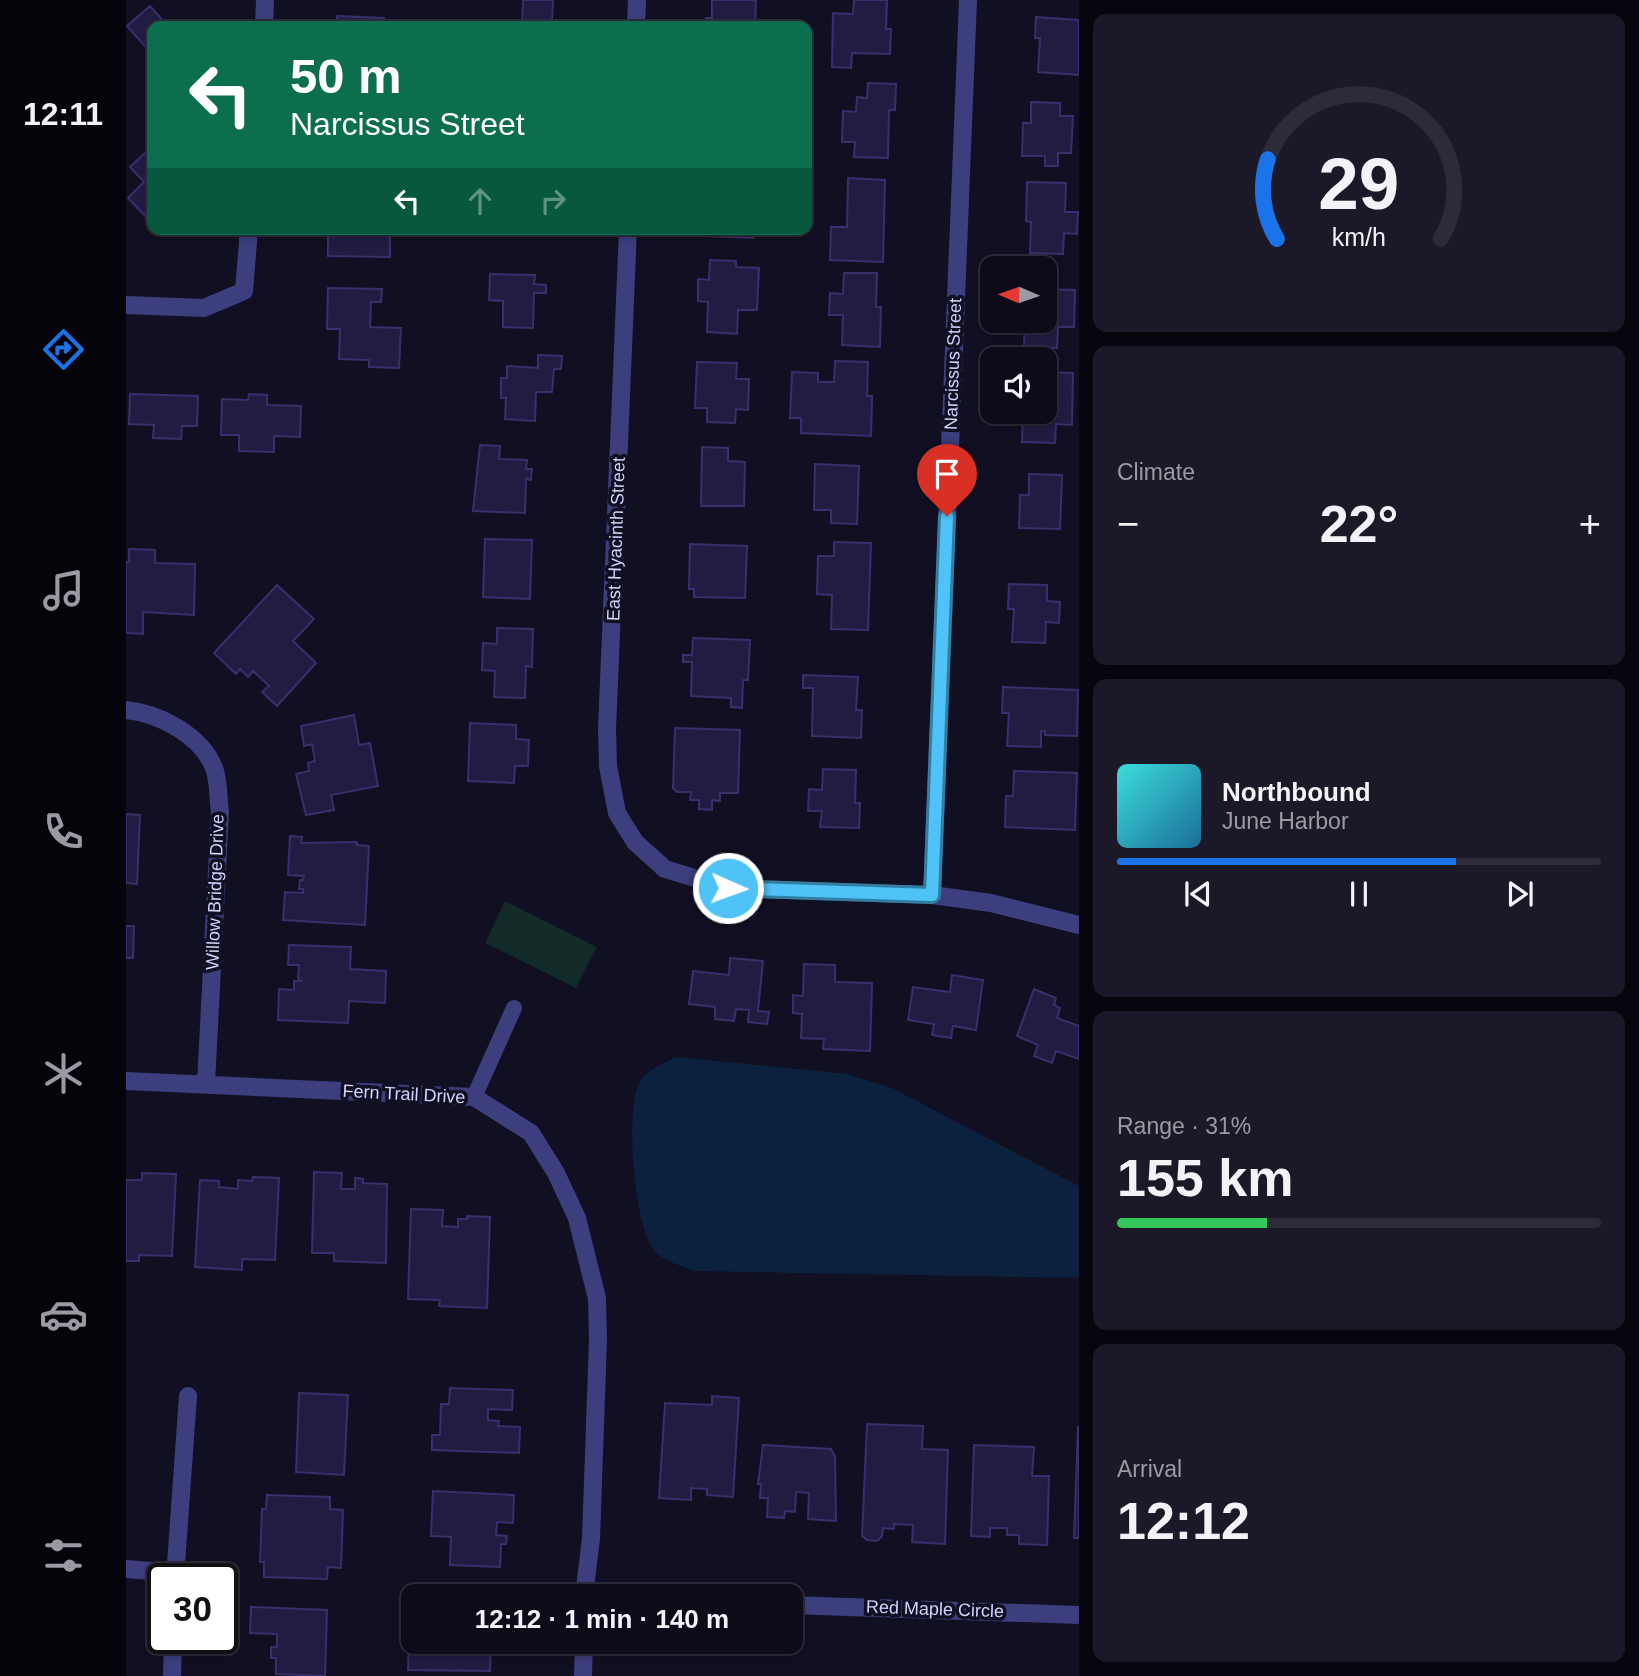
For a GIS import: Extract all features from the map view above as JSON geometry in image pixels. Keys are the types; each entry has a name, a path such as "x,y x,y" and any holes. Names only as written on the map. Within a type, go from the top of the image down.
{"street":[{"path":"264,21 265,0"},
{"path":"636,21 637,0"},
{"name":"Narcissus Street","path":"932,895 968,0"},
{"path":"126,305 204,308 244,291 249,235"},
{"name":"East Hyacinth Street","path":"628,235 607,729 608,766 617,813 635,842 665,869 728,888 932,895 991,903 1079,925"},
{"name":"Willow Bridge Drive","path":"126,710 139,711 185,730 214,768 220,813 206,1084"},
{"name":"Fern Trail Drive","path":"126,1081 474,1097 531,1133 556,1173 577,1218 597,1298 591,1538 585,1584"},
{"path":"177,1563 188,1396"},
{"path":"126,1569 147,1572"},
{"name":"Red Maple Circle","path":"803,1605 1079,1615"},
{"path":"172,1676 173,1654"},
{"path":"583,1676 584,1654"}],"lane":[{"path":"474,1097 514,1008"}],"green space":[{"path":"505,901 597,947 576,988 485,943"}],"water":[{"path":"676,1057 847,1074 892,1088 1079,1186 1079,1278 695,1271 664,1258 650,1244 640,1210 632,1142 634,1101 641,1080 654,1068"}],"building":[{"path":"523,0 553,0 552,21 522,21"},
{"path":"712,0 756,0 755,21 706,21 706,18 712,18"},
{"path":"854,0 887,0 886,29 891,29 890,54 852,53 851,68 832,67 833,13 853,14"},
{"path":"150,6 164,21 147,21 147,48 127,26"},
{"path":"337,16 384,18 384,21 337,21"},
{"path":"1036,17 1079,20 1079,75 1038,72 1040,38 1035,38"},
{"path":"868,83 896,84 895,110 889,110 888,158 854,157 855,142 842,142 843,111 856,112 857,97 867,98"},
{"path":"1031,102 1060,103 1060,116 1073,116 1071,153 1058,153 1058,166 1045,166 1045,156 1022,156 1023,123 1031,123"},
{"path":"147,151 147,218 128,198 144,182 130,167"},
{"path":"848,178 885,180 883,262 830,260 831,227 847,227"},
{"path":"1027,182 1066,183 1065,212 1078,212 1077,234 1064,233 1063,254 1030,253 1031,222 1026,221"},
{"path":"328,235 390,235 390,257 328,256"},
{"path":"705,235 753,235 753,238"},
{"path":"710,260 736,261 736,267 759,268 757,310 738,310 737,334 707,332 708,302 698,301 698,279 709,280"},
{"path":"844,273 877,273 876,307 881,307 880,347 842,345 843,315 829,315 830,293 843,294"},
{"path":"490,274 535,275 534,284 546,285 546,293 534,293 533,328 503,327 503,301 489,300"},
{"path":"328,288 382,289 381,302 371,302 370,327 401,328 399,368 369,367 369,360 339,359 340,329 327,329"},
{"path":"1057,289 1075,290 1074,327 1058,327 1057,348 1024,347 1025,333 1057,333"},
{"path":"538,355 562,356 561,369 554,369 552,392 536,392 535,421 505,419 506,398 501,398 501,378 507,378 507,366 538,368"},
{"path":"835,361 868,362 867,396 872,396 871,436 801,433 801,418 790,418 792,372 818,373 818,382 834,382"},
{"path":"697,362 737,363 736,379 749,379 748,410 736,409 735,423 707,422 707,408 695,408"},
{"path":"1057,372 1073,373 1072,425 1056,424"},
{"path":"130,394 198,396 197,426 182,426 181,439 153,438 154,425 129,424"},
{"path":"249,394 267,395 267,405 301,406 300,437 274,436 274,452 239,451 239,435 221,435 222,399 248,400"},
{"path":"1023,424 1056,424 1055,443 1022,442"},
{"path":"480,445 500,446 499,459 527,460 526,469 532,469 531,480 526,479 525,513 473,511"},
{"path":"702,447 728,448 728,461 745,462 744,506 701,506"},
{"path":"815,464 859,466 857,524 831,523 831,510 814,510"},
{"path":"1029,474 1062,475 1060,529 1019,528 1020,495 1029,495"},
{"path":"485,539 532,540 530,599 483,597"},
{"path":"834,542 871,543 868,630 831,629 832,595 817,594 818,556 834,556"},
{"path":"690,544 747,546 745,598 694,597 694,589 689,589"},
{"path":"129,549 155,550 155,563 195,564 194,615 143,612 143,634 126,633 126,562 129,562"},
{"path":"1009,584 1047,585 1047,601 1060,602 1059,623 1046,622 1045,643 1012,642 1014,609 1008,609"},
{"path":"277,585 314,619 293,641 316,663 277,706 262,692 269,686 253,671 248,677 240,669 236,674 214,653"},
{"path":"497,628 533,629 532,667 526,666 525,698 494,697 495,671 482,670 483,643 497,644"},
{"path":"693,638 750,640 748,680 743,680 742,708 731,707 731,698 691,696 692,662 683,662 683,655 692,655"},
{"path":"803,675 858,677 856,710 862,710 861,738 812,736 813,688 803,688"},
{"path":"1003,687 1078,690 1077,736 1045,735 1045,731 1041,731 1041,747 1007,746 1009,713 1002,713"},
{"path":"354,715 359,745 370,743 378,786 331,795 334,810 306,815 296,774 309,771 308,763 315,761 312,744 304,746 301,726"},
{"path":"470,723 516,725 516,739 529,740 528,766 515,766 514,783 468,781"},
{"path":"675,728 740,730 738,793 720,793 720,801 712,800 712,810 699,809 699,800 690,800 691,792 677,792 673,788"},
{"path":"823,769 856,770 855,803 860,803 859,828 820,827 822,811 808,811 809,789 822,790"},
{"path":"1014,771 1077,773 1075,830 1005,827 1006,796 1013,796"},
{"path":"126,814 140,815 137,884 126,883"},
{"path":"290,836 302,837 301,843 357,842 357,845 369,846 365,925 283,920 285,892 303,893 303,889 299,889 300,880 303,880 304,876 288,875"},
{"path":"126,926 134,926 133,958 126,958"},
{"path":"289,945 351,947 350,969 386,971 385,1003 349,1001 348,1023 278,1020 279,989 294,990 294,981 301,981 298,978 299,965 288,965"},
{"path":"730,958 763,961 758,1011 769,1012 767,1024 748,1022 749,1010 736,1009 734,1021 715,1019 715,1007 689,1004 693,971 729,975"},
{"path":"804,964 835,965 835,982 872,983 870,1051 823,1049 824,1039 801,1038 802,1014 793,1013 793,995 803,996"},
{"path":"952,975 983,980 976,1030 953,1026 951,1038 932,1035 934,1024 908,1020 913,987 950,992"},
{"path":"1034,989 1056,998 1054,1005 1060,1008 1057,1018 1079,1026 1079,1059 1056,1051 1052,1063 1034,1056 1038,1045 1017,1036"},
{"path":"314,1172 342,1173 341,1189 355,1189 355,1178 363,1179 363,1183 387,1184 386,1263 334,1261 334,1253 312,1253"},
{"path":"142,1173 176,1174 172,1256 139,1255 139,1261 126,1261 126,1180 142,1180"},
{"path":"253,1177 279,1178 275,1260 242,1259 242,1270 195,1267 200,1180 219,1181 219,1187 238,1189 238,1180 252,1181"},
{"path":"411,1209 443,1210 442,1226 458,1227 458,1219 467,1219 467,1216 490,1217 487,1308 439,1306 440,1300 408,1299"},
{"path":"450,1388 513,1390 512,1410 488,1409 488,1420 499,1421 498,1426 520,1427 519,1453 432,1450 432,1435 440,1435 441,1404 449,1404"},
{"path":"299,1393 348,1395 344,1475 296,1472"},
{"path":"712,1396 739,1398 733,1497 707,1495 707,1489 691,1488 691,1500 659,1498 665,1403 712,1405"},
{"path":"867,1424 923,1426 922,1449 948,1450 945,1544 912,1542 913,1525 894,1524 894,1529 883,1528 882,1536 877,1541 867,1540 862,1536"},
{"path":"1078,1427 1079,1538 1074,1538"},
{"path":"763,1445 831,1449 835,1456 836,1521 808,1519 809,1493 796,1492 795,1512 785,1511 784,1518 767,1517 768,1498 760,1498 761,1484 758,1484"},
{"path":"974,1445 1034,1447 1032,1476 1049,1476 1047,1545 1019,1544 1019,1535 1007,1535 1007,1528 990,1528 990,1537 971,1536"},
{"path":"433,1491 514,1495 513,1523 497,1522 496,1535 507,1536 506,1544 501,1544 500,1567 450,1565 451,1537 431,1536"},
{"path":"267,1495 330,1497 330,1509 343,1510 341,1568 328,1567 327,1579 264,1577 264,1562 260,1562 262,1509 266,1509"},
{"path":"251,1607 327,1610 325,1676 276,1674 276,1658 271,1658 271,1647 277,1647 277,1634 250,1633"},
{"path":"409,1654 491,1654 490,1671 408,1670"}],"route":[{"path":"728,888 932,895 947,516"}]}
